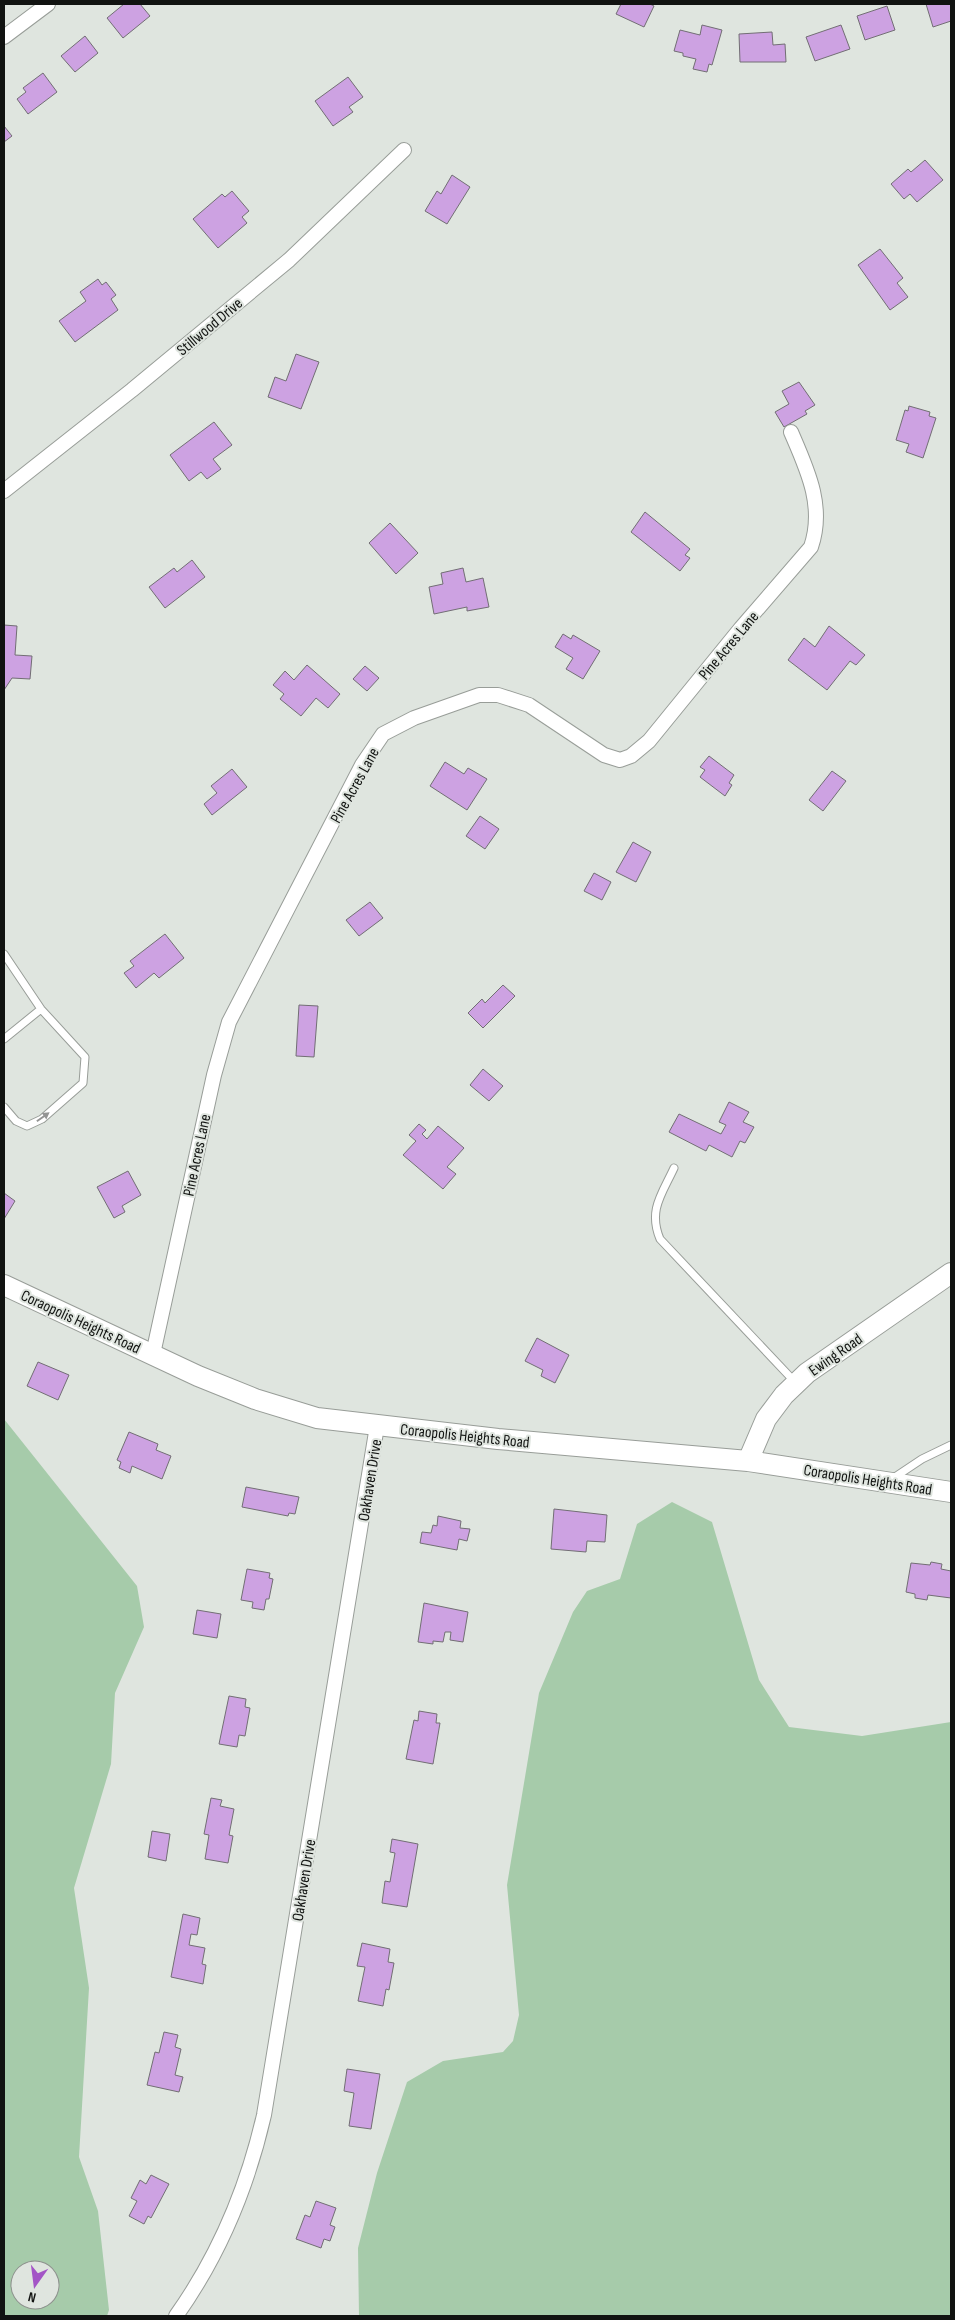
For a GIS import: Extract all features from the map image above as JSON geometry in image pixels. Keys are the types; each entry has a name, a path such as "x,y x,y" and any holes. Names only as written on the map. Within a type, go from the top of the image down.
{"street":[{"path":"4,36 48,4"},
{"name":"Stillwood Drive","path":"4,492 132,390 289,260 404,150"},
{"name":"Pine Acres Lane","path":"153,1354 214,1075 229,1022 362,765 384,734 414,718 479,695 498,695 529,706 604,755 620,760 631,756 649,741 741,628 811,547 815,535 817,511 811,478 791,432"},
{"name":"Ewing Road","path":"748,1461 766,1419 784,1395 807,1373 951,1273"},
{"name":"Coraopolis Heights Road","path":"4,1285 198,1376 255,1399 317,1418 378,1426 748,1461 951,1492"},
{"name":"Oakhaven Drive","path":"176,2316 192,2294 225,2232 244,2188 260,2131 378,1426"}],"lane":[{"path":"4,954 42,1009 85,1057 83,1083 42,1119 27,1126 16,1120 4,1107"},
{"path":"4,1039 42,1009"},
{"path":"674,1168 655,1210 654,1220 660,1239 796,1384"},
{"path":"887,1482 922,1459 951,1445"}],"green space":[{"path":"4,1419 137,1586 144,1627 115,1693 111,1764 74,1888 89,1988 79,2157 98,2211 109,2310 107,2316 4,2316"},
{"path":"672,1502 712,1522 759,1680 789,1727 862,1736 951,1722 951,2316 359,2316 358,2248 377,2173 407,2082 443,2061 503,2052 513,2041 519,2015 507,1885 539,1693 573,1612 587,1591 620,1579 637,1524"}],"building":[{"path":"124,4 140,4 150,16 123,38 107,18"},
{"path":"621,4 650,4 654,6 644,27 616,14"},
{"path":"926,4 951,4 951,21 933,27"},
{"path":"887,6 895,30 865,40 857,16"},
{"path":"702,25 722,30 712,65 709,64 707,72 693,69 696,59 683,56 683,53 674,51 680,30 700,35"},
{"path":"841,25 850,49 815,61 806,37"},
{"path":"772,32 773,45 785,44 786,62 740,62 739,34"},
{"path":"85,36 98,53 75,72 61,56"},
{"path":"43,73 57,92 28,114 17,99 26,92 23,88"},
{"path":"348,77 363,97 349,107 353,112 333,126 315,101"},
{"path":"4,126 12,136 4,142"},
{"path":"925,160 943,180 917,202 910,194 904,199 891,184 908,169 911,172"},
{"path":"452,175 470,187 447,224 425,211 437,191 441,194"},
{"path":"232,191 249,211 242,217 247,223 218,248 193,219 222,194 225,197"},
{"path":"880,249 903,278 897,283 908,297 890,310 858,265"},
{"path":"98,279 102,285 106,282 116,295 111,299 118,310 75,342 59,321 86,301 80,292"},
{"path":"296,354 319,362 301,409 268,397 275,377 286,381"},
{"path":"799,382 815,405 805,411 807,414 784,427 775,412 789,404 782,391"},
{"path":"909,406 930,412 929,416 936,418 923,458 906,452 909,444 896,440 905,410 908,411"},
{"path":"214,422 232,445 213,459 221,469 207,479 201,472 189,481 170,455"},
{"path":"645,512 690,549 685,555 690,558 680,571 631,532"},
{"path":"390,523 418,553 396,574 369,543"},
{"path":"192,560 205,577 165,608 149,587 174,568 177,572"},
{"path":"463,568 466,582 483,578 489,607 467,611 467,607 434,614 429,587 443,584 441,573"},
{"path":"4,625 17,626 15,655 32,656 30,679 12,678 4,690"},
{"path":"829,626 865,655 856,665 850,661 827,690 788,660 804,638 815,647"},
{"path":"563,634 571,639 573,635 600,651 583,679 566,669 573,658 555,647"},
{"path":"307,665 340,694 328,708 316,698 301,716 280,699 284,694 273,685 285,671 294,680"},
{"path":"365,666 379,678 367,691 353,679"},
{"path":"709,756 734,775 729,783 732,785 725,796 700,777 705,770 700,767"},
{"path":"445,762 464,774 468,768 487,779 467,810 430,786"},
{"path":"232,769 247,787 212,815 204,804 217,793 211,786"},
{"path":"832,771 846,781 823,811 809,800"},
{"path":"480,816 499,829 485,849 466,836"},
{"path":"633,842 651,852 636,882 616,872"},
{"path":"594,873 611,882 602,900 584,891"},
{"path":"370,902 383,918 359,936 346,920"},
{"path":"165,934 184,958 159,978 154,973 136,988 124,973 134,966 130,961"},
{"path":"503,985 515,996 483,1028 468,1013 482,999 485,1003"},
{"path":"299,1005 318,1006 314,1057 296,1056"},
{"path":"483,1069 503,1086 489,1101 470,1085"},
{"path":"729,1102 749,1112 743,1122 754,1127 745,1143 740,1141 732,1157 709,1145 706,1151 669,1132 679,1114 721,1134 726,1125 719,1122"},
{"path":"419,1124 426,1130 422,1134 427,1139 438,1126 464,1148 447,1167 456,1174 443,1189 403,1155 416,1141 409,1135"},
{"path":"128,1171 141,1195 122,1206 125,1212 114,1218 97,1187"},
{"path":"4,1193 15,1201 4,1219"},
{"path":"537,1338 569,1355 555,1383 541,1376 543,1370 525,1361"},
{"path":"38,1362 69,1375 58,1400 27,1386"},
{"path":"129,1432 158,1444 156,1450 171,1456 162,1479 132,1466 130,1473 119,1468 121,1462 117,1460"},
{"path":"246,1487 299,1497 295,1514 289,1513 288,1516 242,1507"},
{"path":"554,1509 607,1515 605,1542 587,1541 586,1552 551,1549"},
{"path":"438,1516 461,1521 460,1528 470,1529 467,1541 459,1539 457,1550 420,1543 422,1532 431,1533 433,1525 437,1526"},
{"path":"931,1562 942,1564 941,1569 951,1571 951,1598 928,1595 927,1600 915,1598 915,1594 906,1592 911,1563 930,1565"},
{"path":"247,1569 270,1573 269,1578 273,1579 269,1599 266,1599 264,1610 252,1608 253,1602 241,1600"},
{"path":"424,1603 468,1612 463,1642 450,1640 451,1632 445,1632 443,1642 433,1641 433,1644 418,1642"},
{"path":"197,1610 221,1614 217,1638 193,1634"},
{"path":"229,1696 246,1699 245,1707 250,1708 245,1736 239,1735 237,1747 219,1744"},
{"path":"419,1711 437,1714 436,1723 440,1723 433,1764 406,1759 414,1720 418,1721"},
{"path":"211,1798 222,1800 220,1806 234,1809 229,1835 233,1836 228,1863 205,1859 209,1835 204,1834"},
{"path":"152,1831 170,1834 166,1861 148,1857"},
{"path":"392,1839 418,1844 407,1907 382,1903 385,1881 390,1882 395,1853 390,1852"},
{"path":"183,1914 200,1918 197,1935 191,1934 189,1945 205,1948 202,1964 206,1965 203,1984 171,1977"},
{"path":"362,1943 390,1949 388,1962 394,1963 389,1990 386,1989 383,2006 358,2001 365,1967 357,1966"},
{"path":"164,2032 178,2035 175,2047 181,2049 175,2075 183,2077 179,2092 147,2085 155,2052 159,2053"},
{"path":"347,2069 380,2074 371,2129 349,2126 354,2093 344,2091"},
{"path":"151,2175 169,2184 151,2218 148,2216 144,2224 129,2216 137,2201 131,2198 140,2180 146,2184"},
{"path":"316,2201 336,2208 330,2225 335,2227 330,2241 324,2239 321,2248 296,2239 305,2215 310,2217"}]}
